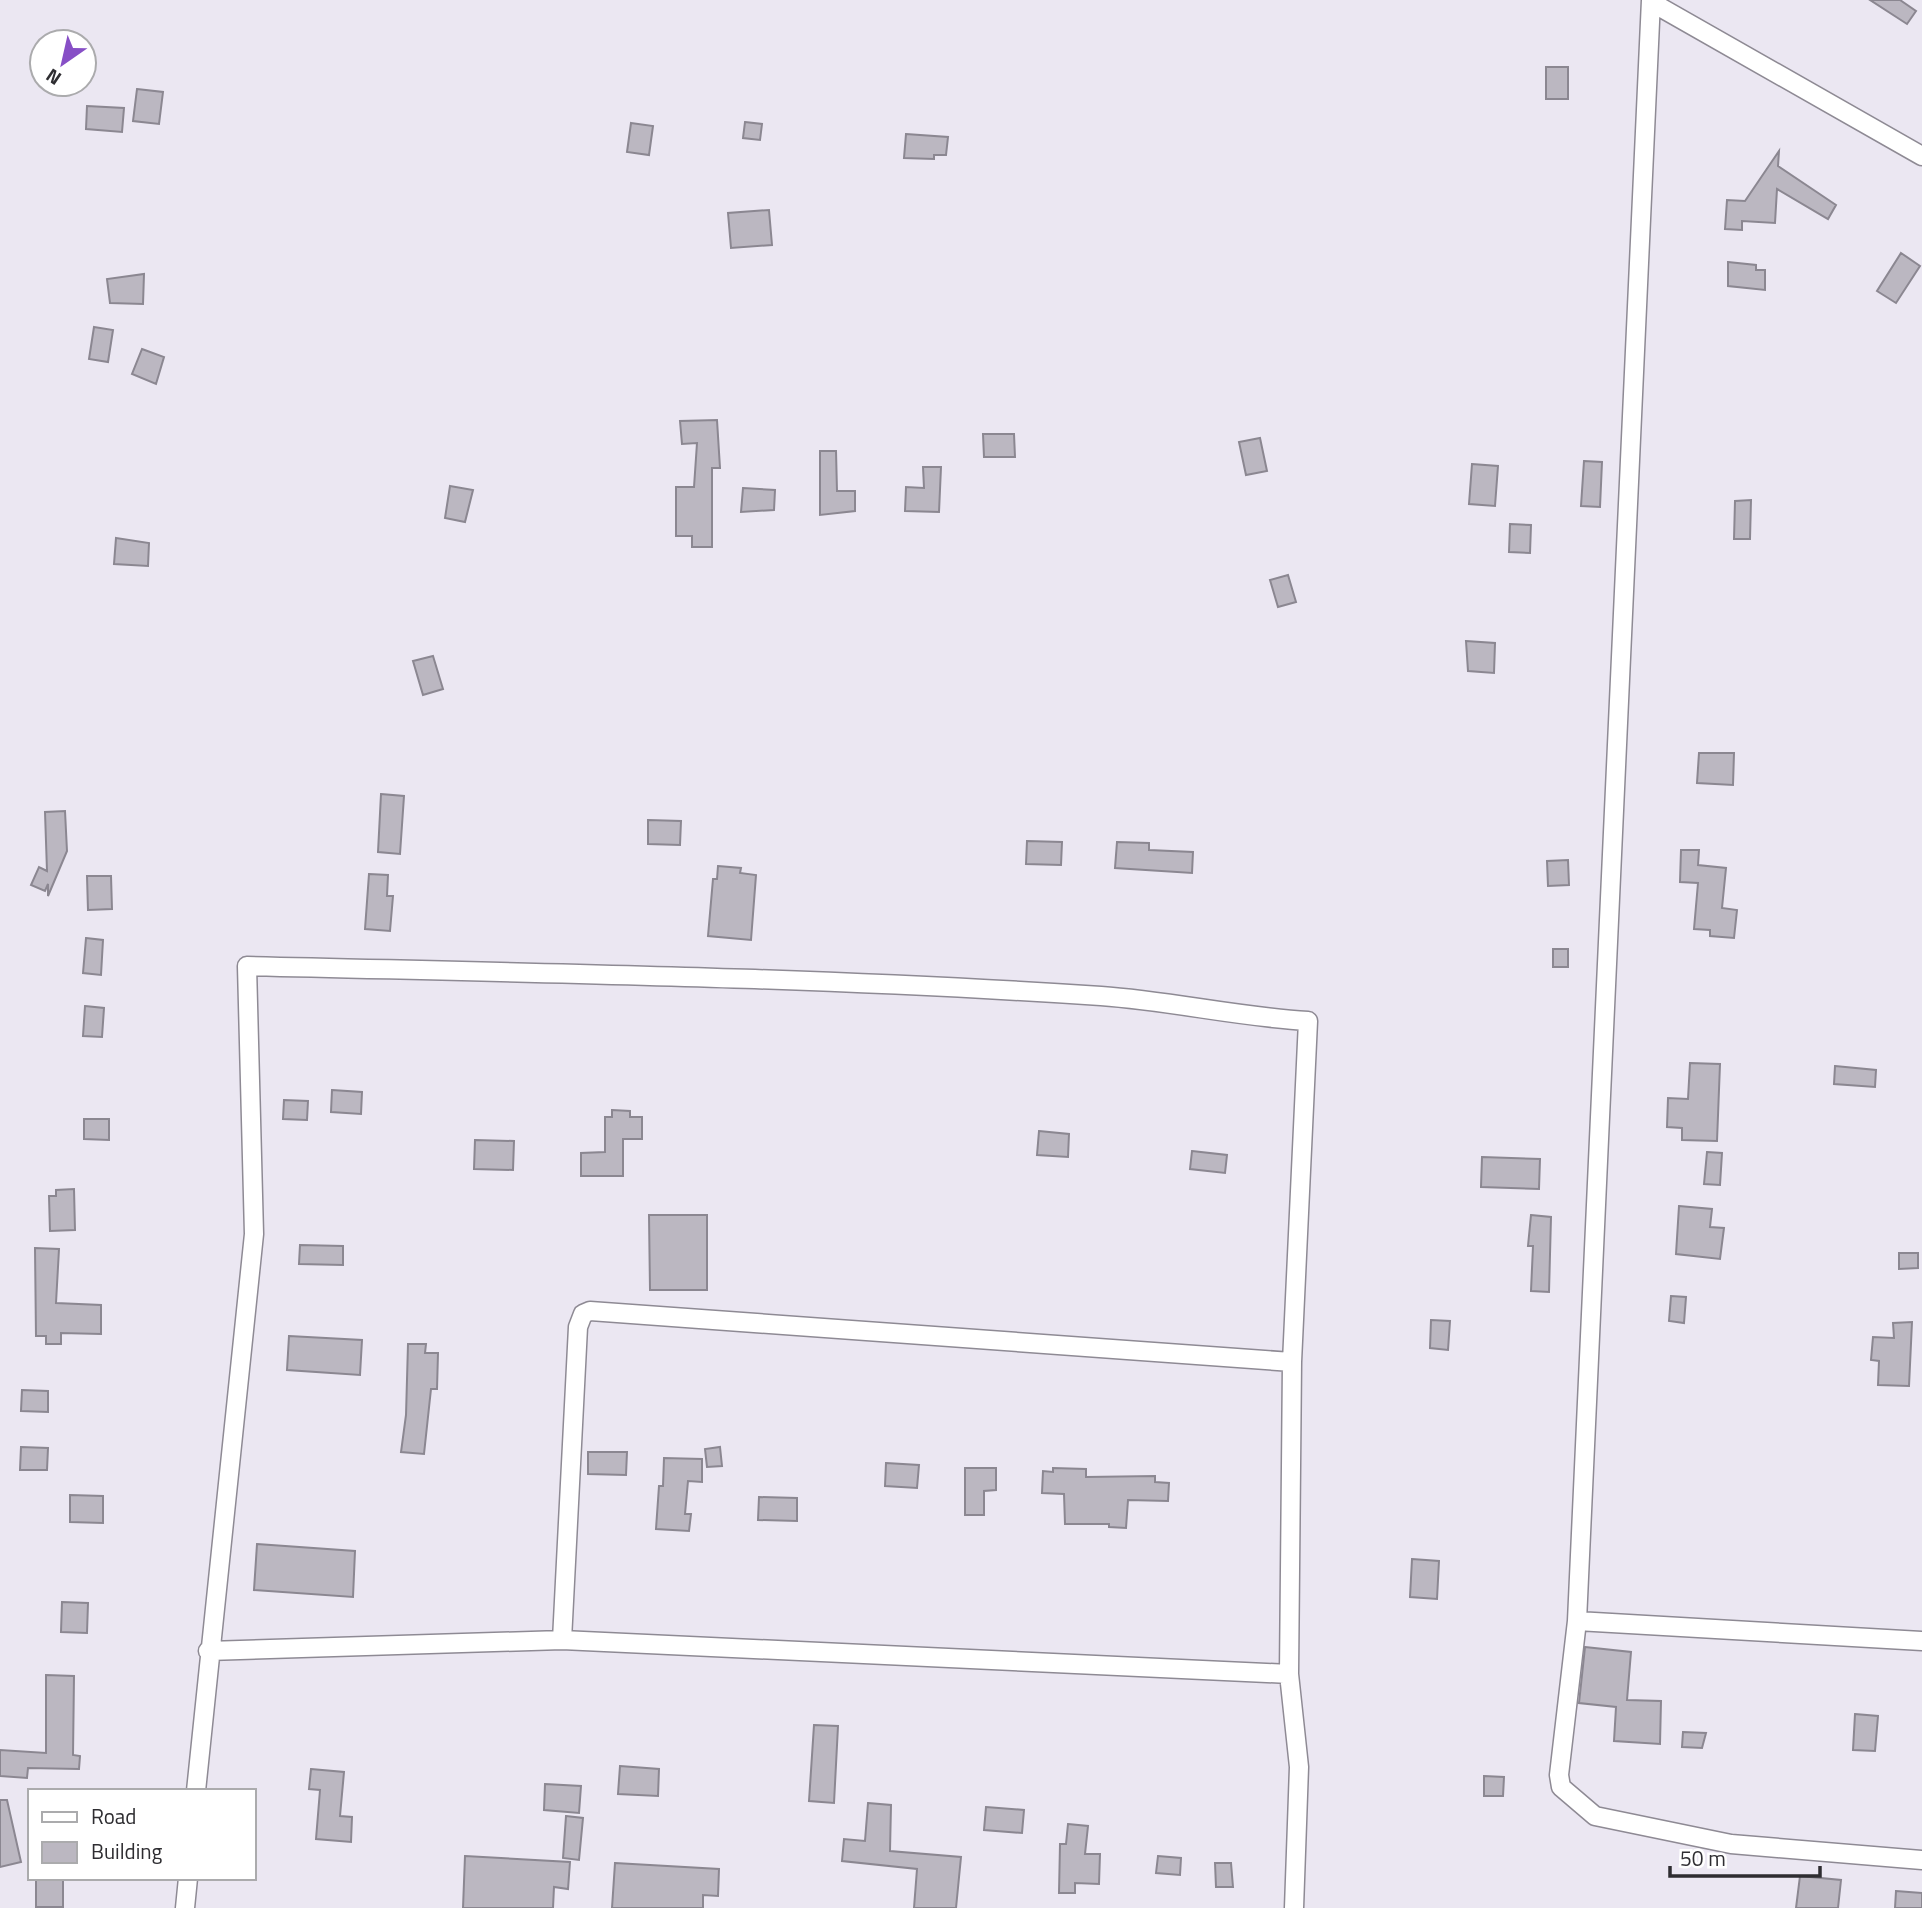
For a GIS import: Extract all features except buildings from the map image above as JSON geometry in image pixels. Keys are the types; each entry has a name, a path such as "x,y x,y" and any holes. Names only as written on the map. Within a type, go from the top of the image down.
{"street":[{"path":"1922,156 1651,1 1577,1621 1559,1775 1561,1787 1595,1816 1731,1844 1922,1860"},
{"path":"195,1789 254,1234 247,966 741,978 1104,996 1266,1019 1308,1021 1292,1362 1289,1674 1299,1767 1294,1908"},
{"path":"562,1640 578,1327 579,1320 590,1311 1292,1362"},
{"path":"1577,1621 1922,1642"},
{"path":"208,1651 562,1640 1289,1674"},
{"path":"185,1908 188,1880"}]}
